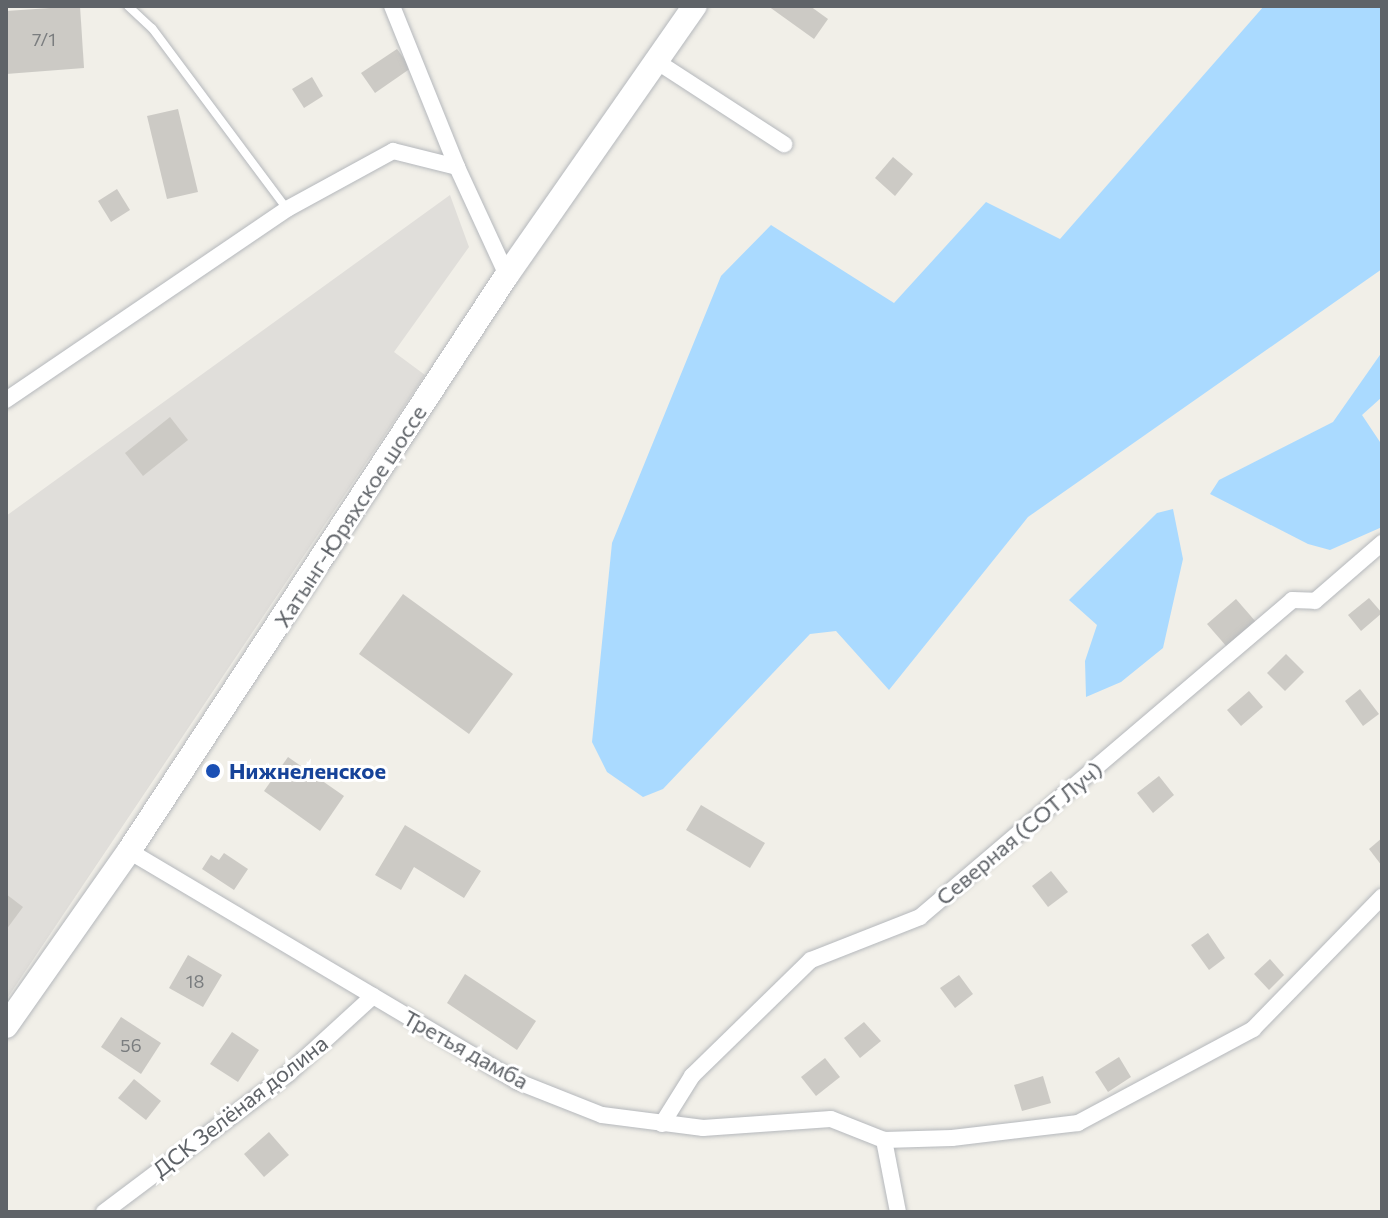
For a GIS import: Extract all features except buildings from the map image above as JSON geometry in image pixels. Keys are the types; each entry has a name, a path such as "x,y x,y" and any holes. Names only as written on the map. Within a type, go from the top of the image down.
{"main road":[{"name":"Хатынг-Юряхское шоссе","path":"6,1026 129,851 507,275 695,6"}],"street":[{"path":"392,6 457,167 507,275"},
{"path":"656,61 784,144"},
{"path":"6,400 287,209 393,151 457,167"},
{"name":"Северная (СОТ Луч)","path":"662,1124 692,1076 811,960 920,917 1292,600 1315,601 1382,543"},
{"name":"Третья дамба","path":"129,851 516,1081 602,1115 703,1128 831,1119 884,1140"},
{"path":"898,1212 884,1140 952,1138 1078,1123 1253,1029 1382,897"},
{"name":"ДСК Зелёная долина","path":"104,1212 289,1073 373,996"}],"lane":[{"path":"128,6 152,28 287,209"}],"shaded area":[{"path":"450,195 469,247 394,352 425,375 6,1000 6,516"}],"water":[{"path":"1264,6 1382,6 1382,269 1028,517 889,690 836,631 810,634 663,789 643,797 607,772 592,742 612,543 721,276 771,225 894,303 986,202 1060,239"},
{"path":"1382,352 1382,397 1362,415 1382,445 1382,527 1330,550 1308,544 1210,494 1219,480 1333,422"},
{"path":"1173,509 1183,559 1163,648 1121,682 1086,697 1085,661 1097,625 1069,600 1157,513"}],"place":[{"name":"Нижнеленское","path":"213,771"}]}
